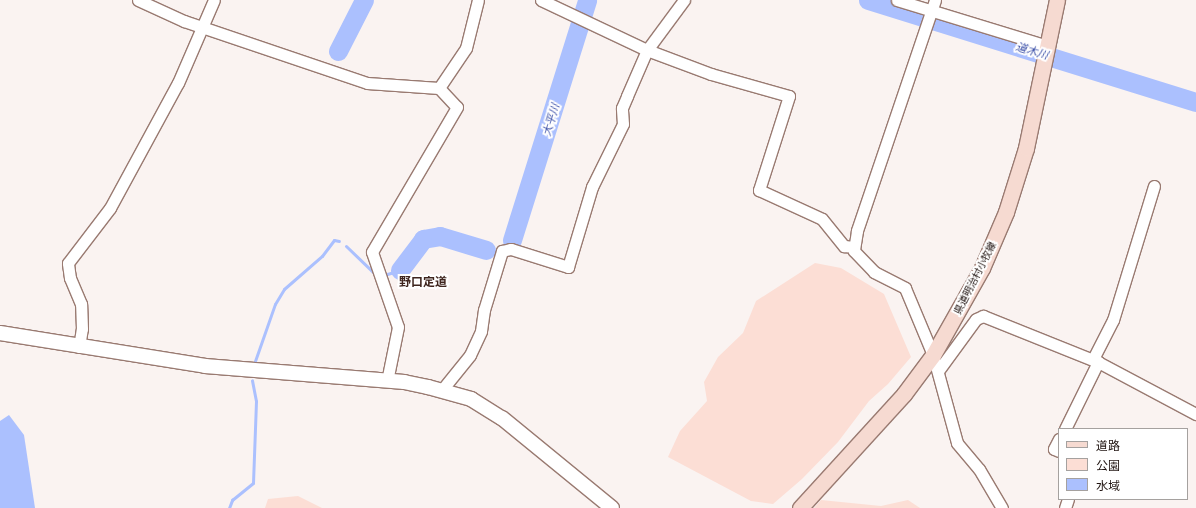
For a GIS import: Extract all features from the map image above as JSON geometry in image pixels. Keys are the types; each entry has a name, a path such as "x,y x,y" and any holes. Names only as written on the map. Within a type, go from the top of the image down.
{"main road":[{"name":"県道明治村小牧線","path":"800,508 888,413 933,355 969,292 1006,212 1026,148 1057,0"}],"street":[{"path":"138,0 202,26 367,83 439,88 457,108 372,252 398,327 387,381"},
{"path":"79,346 82,329 81,304 70,278 68,263 110,208 178,82 214,0"},
{"path":"439,88 466,48 478,0"},
{"path":"541,0 647,50 711,74 789,96 760,190 822,219 844,246 854,246"},
{"path":"441,390 470,355 481,331 484,310 502,251 511,249 568,267 592,187 623,124 622,108 647,50 684,0"},
{"path":"897,0 931,12 1047,46"},
{"path":"931,12 854,246 859,259 874,272 905,288 933,355 950,423 957,442 979,469 1002,508"},
{"path":"1065,428 1113,320 1154,186"},
{"path":"938,371 976,319 983,316 1096,360 1196,414"},
{"path":"0,333 205,366 387,381 441,390 470,399 502,418 612,508"},
{"path":"1058,441 1054,449 1058,451"}],"green space":[{"path":"815,263 841,268 884,294 911,357 888,384 869,401 838,442 802,479 773,504 751,501 668,457 680,431 707,401 704,382 718,357 743,333 756,301"},
{"path":"298,496 322,508 265,508 268,499"},
{"path":"821,500 881,506 908,500 920,508 814,508"}],"water":[{"path":"9,415 24,435 35,508 0,508 0,421"}],"waterway":[{"name":"道木川","path":"338,51 364,0"},
{"name":"大平川","path":"512,240 587,0"},
{"name":"道木川","path":"868,0 1196,102"},
{"name":"大平川","path":"400,270 423,239 440,236 486,250"},
{"path":"255,361 275,304 284,289 322,256 334,240 339,241"},
{"path":"346,246 376,275"},
{"path":"384,275 400,270"},
{"path":"229,508 232,500 253,483 256,401 252,380"}],"district":[{"name":"野口定道","path":"423,282"}]}
